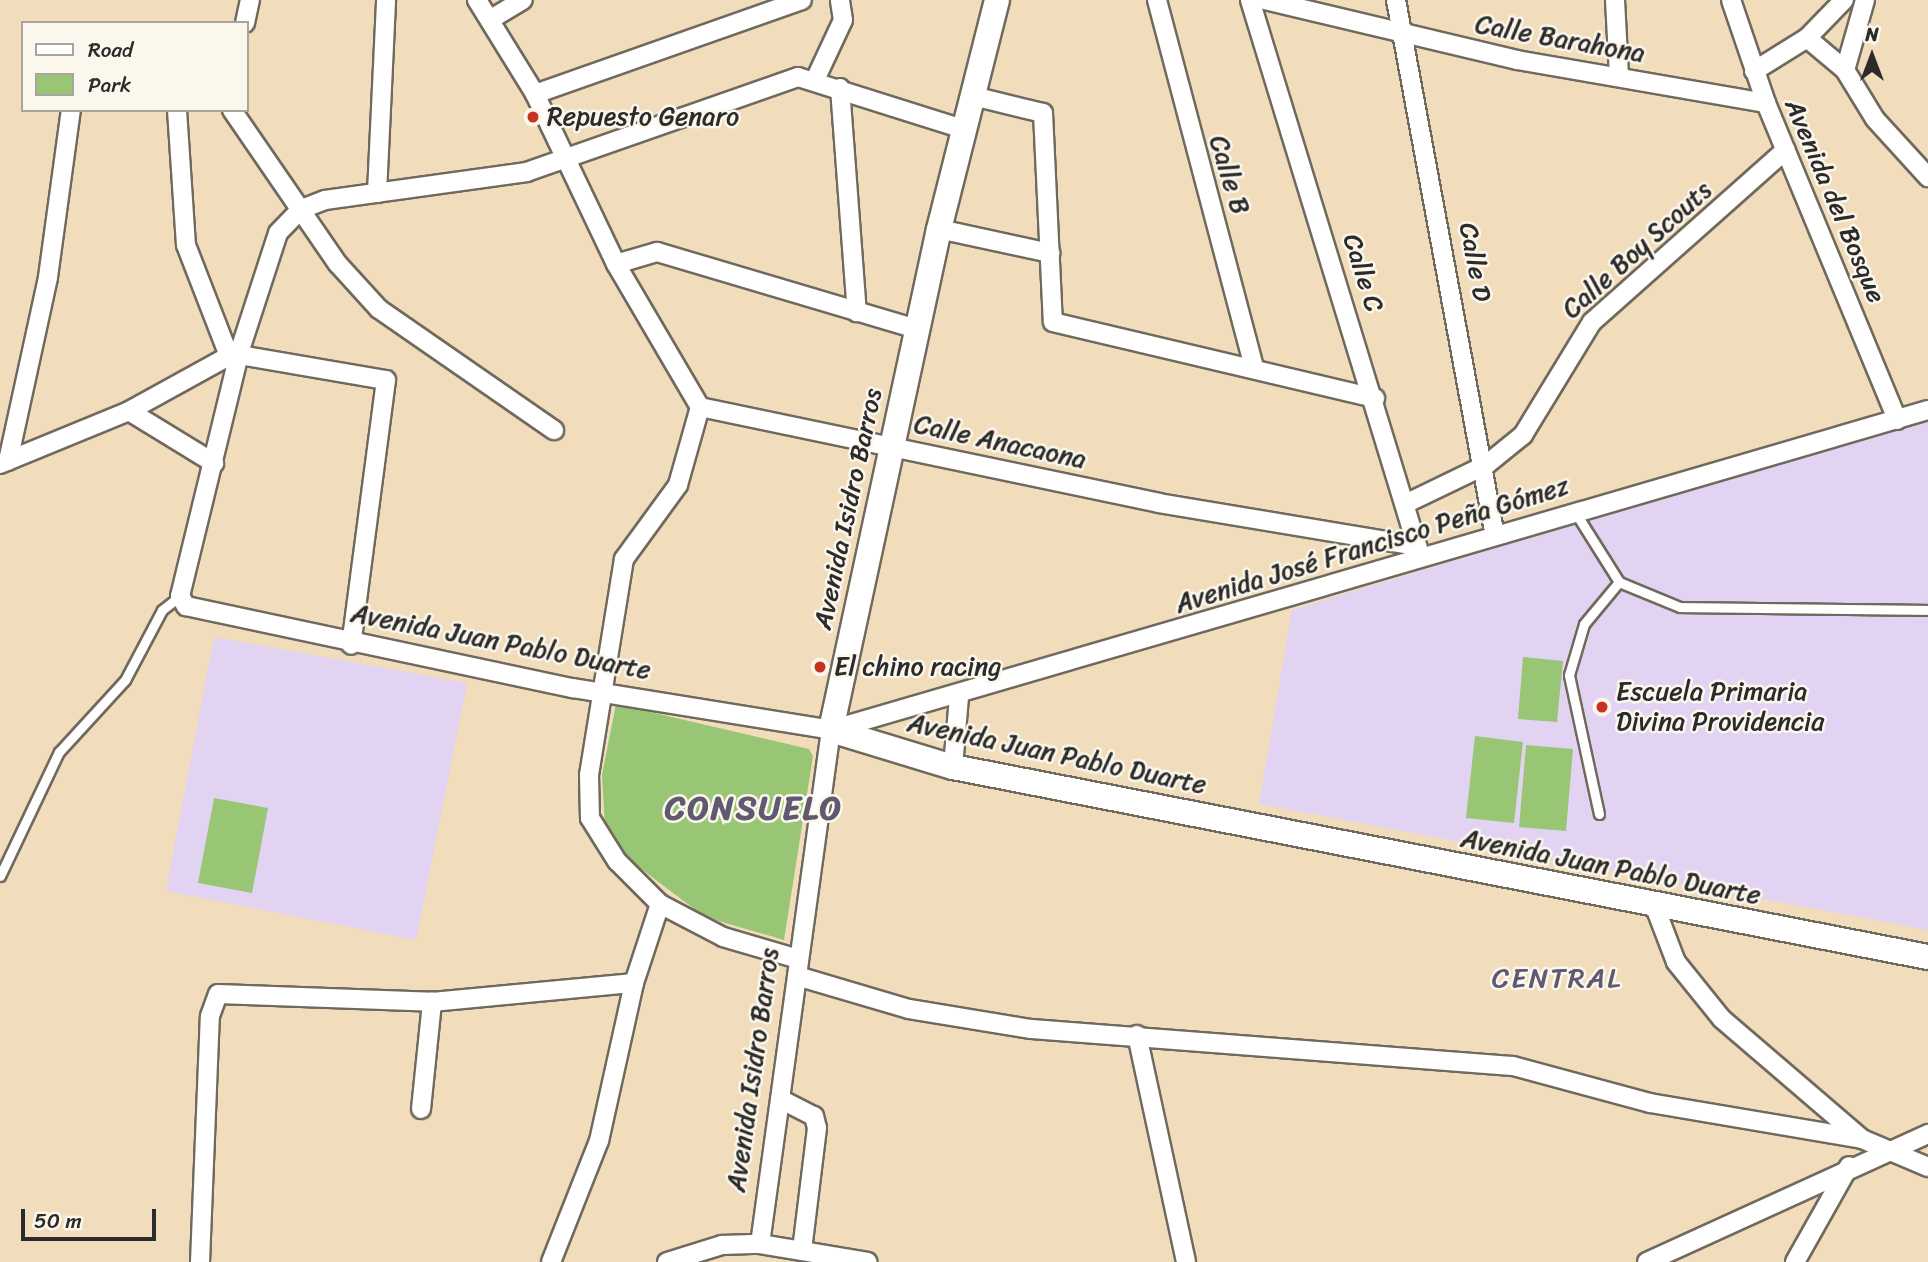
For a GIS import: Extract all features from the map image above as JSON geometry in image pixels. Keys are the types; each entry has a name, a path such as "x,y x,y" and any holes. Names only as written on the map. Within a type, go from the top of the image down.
{"street":[{"path":"246,21 250,0"},
{"path":"377,193 386,0"},
{"path":"477,0 491,19 534,94 562,161 616,264 700,407 678,485 626,553 606,694 589,775 590,818 617,861 660,904 723,937 797,968 918,1011 1031,1029 1137,1035 1513,1066 1650,1103 1862,1139"},
{"path":"491,19 523,0"},
{"path":"534,94 802,0"},
{"path":"815,80 843,20 840,0"},
{"name":"Avenida Isidro Barros","path":"760,1244 831,730 939,229 997,0"},
{"name":"Calle B","path":"1157,0 1254,366"},
{"name":"Calle C","path":"1250,0 1375,398 1420,554"},
{"name":"Calle Barahona","path":"1265,0 1402,36 1766,103"},
{"name":"Calle D","path":"1396,0 1486,465 1495,536"},
{"path":"1615,0 1619,76"},
{"name":"Avenida del Bosque","path":"1731,0 1766,103 1897,420"},
{"path":"1754,71 1807,38 1844,0"},
{"path":"1845,70 1865,0"},
{"path":"1807,38 1845,70 1875,119 1928,177"},
{"path":"180,596 214,463 236,354 278,233 301,209 377,193 498,180 562,161 779,80 815,80 963,129"},
{"path":"840,88 858,312"},
{"path":"973,96 1043,113 1053,322 1254,366 1375,398"},
{"path":"4,462 48,277 71,112"},
{"path":"177,112 186,244 236,354"},
{"path":"233,112 301,209 379,309 554,430"},
{"name":"Calle Boy Scouts","path":"1405,504 1486,465 1523,435 1592,322 1786,150"},
{"path":"939,229 1050,253"},
{"path":"616,264 657,252 917,328"},
{"path":"4,462 129,411 236,354 386,380 351,645"},
{"name":"Calle Anacaona","path":"700,407 1159,503 1420,554"},
{"name":"Avenida José Francisco Peña Gómez","path":"831,730 959,697 1420,554 1495,536 1574,510 1928,410"},
{"path":"129,411 214,463"},
{"name":"Avenida Juan Pablo Duarte","path":"180,596 186,606 351,645 606,694 831,730 953,766 1656,907 1928,957"},
{"path":"953,766 959,697"},
{"path":"551,1262 599,1141 634,983 660,904"},
{"path":"1656,907 1676,962 1722,1019 1880,1152 1928,1167"},
{"path":"200,1262 210,1016 218,994 432,1002 634,983"},
{"path":"421,1109 432,1002"},
{"path":"1137,1035 1186,1262"},
{"path":"780,1099 814,1116 817,1128 802,1251"},
{"path":"1647,1262 1849,1166 1928,1134"},
{"path":"1795,1262 1849,1166"},
{"path":"667,1262 722,1245 760,1244 868,1262"}],"lane":[{"path":"1574,510 1619,582 1680,607 1928,610"},
{"path":"1599,814 1569,675 1584,625 1619,582"},
{"path":"0,876 59,752 125,680 162,611 180,596"}],"shaded area":[{"name":"Escuela Primaria Divina Providencia","path":"1928,416 1928,930 1259,804 1292,610"},
{"path":"214,637 467,683 416,940 166,891"}],"green space":[{"path":"1523,657 1563,661 1557,722 1518,719"},
{"path":"616,704 809,749 813,756 784,940 705,917 628,859 605,827 602,775"},
{"path":"1475,736 1523,742 1514,823 1466,818"},
{"path":"1526,745 1573,749 1566,831 1519,827"},
{"path":"214,798 268,808 252,893 198,883"}],"place":[{"name":"Repuesto Genaro","path":"533,117"},
{"name":"El chino racing","path":"820,667"},
{"name":"Escuela Primaria Divina Providencia","path":"1602,707"}],"district":[{"name":"CONSUELO","path":"754,809"},
{"name":"CENTRAL","path":"1557,978"}]}
